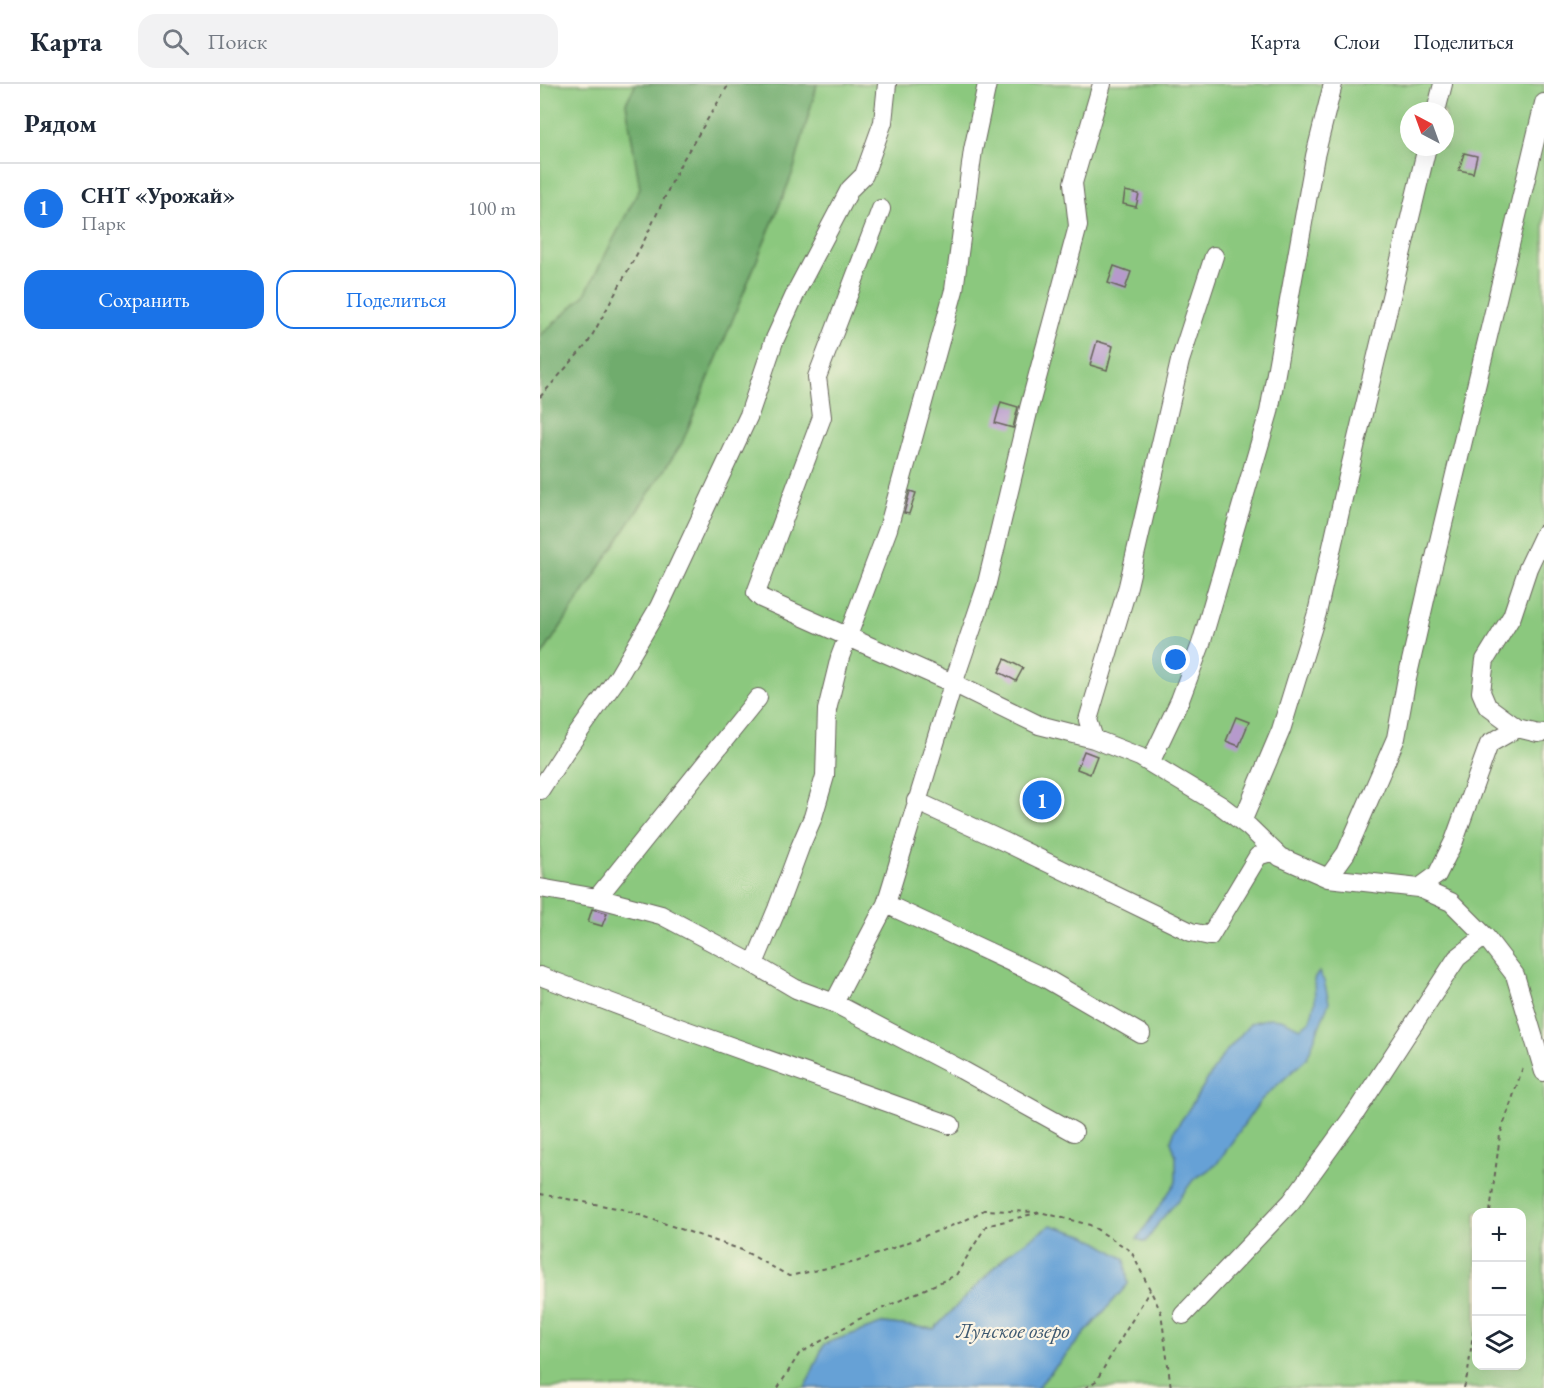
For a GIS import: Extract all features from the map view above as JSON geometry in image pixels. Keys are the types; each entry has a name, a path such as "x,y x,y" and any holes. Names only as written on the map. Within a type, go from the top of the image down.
{"street":[{"path":"540,790 618,677 659,607 749,415 774,341 798,288 850,189 864,175 883,122 887,84"},
{"path":"754,964 813,817 825,776 827,710 840,657 888,529 954,290 973,150 987,84"},
{"path":"834,1002 886,904 916,801 986,587 1029,408 1078,226 1073,183 1102,84"},
{"path":"1150,763 1180,700 1201,644 1269,412 1315,156 1333,84"},
{"path":"1438,102 1443,84"},
{"path":"1328,879 1346,853 1396,738 1424,603 1544,103"},
{"path":"1242,822 1281,730 1317,613 1425,156"},
{"path":"881,209 817,377 822,417 756,593 760,598 1040,725 1094,739 1140,757 1220,805 1280,857 1328,879 1419,888 1451,902 1485,936 1515,975 1544,1072"},
{"path":"1094,739 1088,720 1128,586 1180,361 1214,256"},
{"path":"1544,534 1528,568 1512,616 1485,660 1481,692 1487,706 1517,728 1538,733 1544,732"},
{"path":"597,898 758,698"},
{"path":"1419,888 1437,875 1446,858 1489,744 1517,728"},
{"path":"916,801 1191,932 1210,936 1257,856 1274,851"},
{"path":"540,888 597,898 661,915 796,988 834,1002 1074,1132"},
{"path":"886,904 1045,978 1141,1034"},
{"path":"1183,1315 1291,1203 1356,1112 1457,958 1485,936"},
{"path":"540,976 951,1125"}],"path":[{"path":"540,397 588,343 644,241 681,163 729,84"},
{"path":"1491,1208 1500,1135 1525,1064"},
{"path":"540,1194 622,1209 742,1250 789,1276 856,1262 964,1221 984,1210 1040,1212 1090,1225 1131,1251 1161,1312 1171,1388"},
{"path":"778,1388 799,1354 857,1320 956,1275 986,1226 1040,1212"},
{"path":"1085,1388 1096,1381 1150,1290"},
{"path":"1464,1388 1475,1316"}],"green space":[{"path":"540,84 636,84 626,103 640,188 584,296 540,336"},
{"path":"636,84 817,84 793,172 682,443 540,658 540,336 584,296 640,188 626,103"},
{"path":"817,84 1544,84 1544,1388 1037,1388 1128,1284 1009,1253 934,1329 884,1323 824,1344 805,1388 540,1388 540,658 682,443 793,172"}],"water":[{"path":"1319,972 1324,981 1329,1002 1307,1058 1261,1100 1216,1165 1193,1180 1146,1242 1137,1239 1176,1182 1176,1157 1171,1141 1175,1129 1223,1055 1251,1023 1270,1018 1281,1019 1301,1028 1310,1021 1315,1002 1314,979"},
{"name":"Лунское озеро","path":"1051,1225 1087,1236 1125,1259 1128,1284 1037,1388 805,1388 824,1344 884,1323 934,1329 1009,1253"}],"building":[{"path":"1464,153 1477,156 1473,173 1459,170"},
{"path":"1125,191 1139,194 1136,207 1123,204"},
{"path":"1114,266 1131,272 1125,289 1108,283"},
{"path":"1097,341 1113,346 1107,370 1090,365"},
{"path":"1001,402 1018,407 1013,428 995,423"},
{"path":"910,491 916,493 909,514 904,513"},
{"path":"1005,659 1023,668 1016,681 999,672"},
{"path":"1236,717 1249,722 1239,746 1226,741"},
{"path":"1084,751 1097,756 1090,774 1077,769"},
{"path":"592,909 607,913 602,926 588,922"}],"place":[{"name":"СНТ «Урожай»","path":"1042,800"}]}
